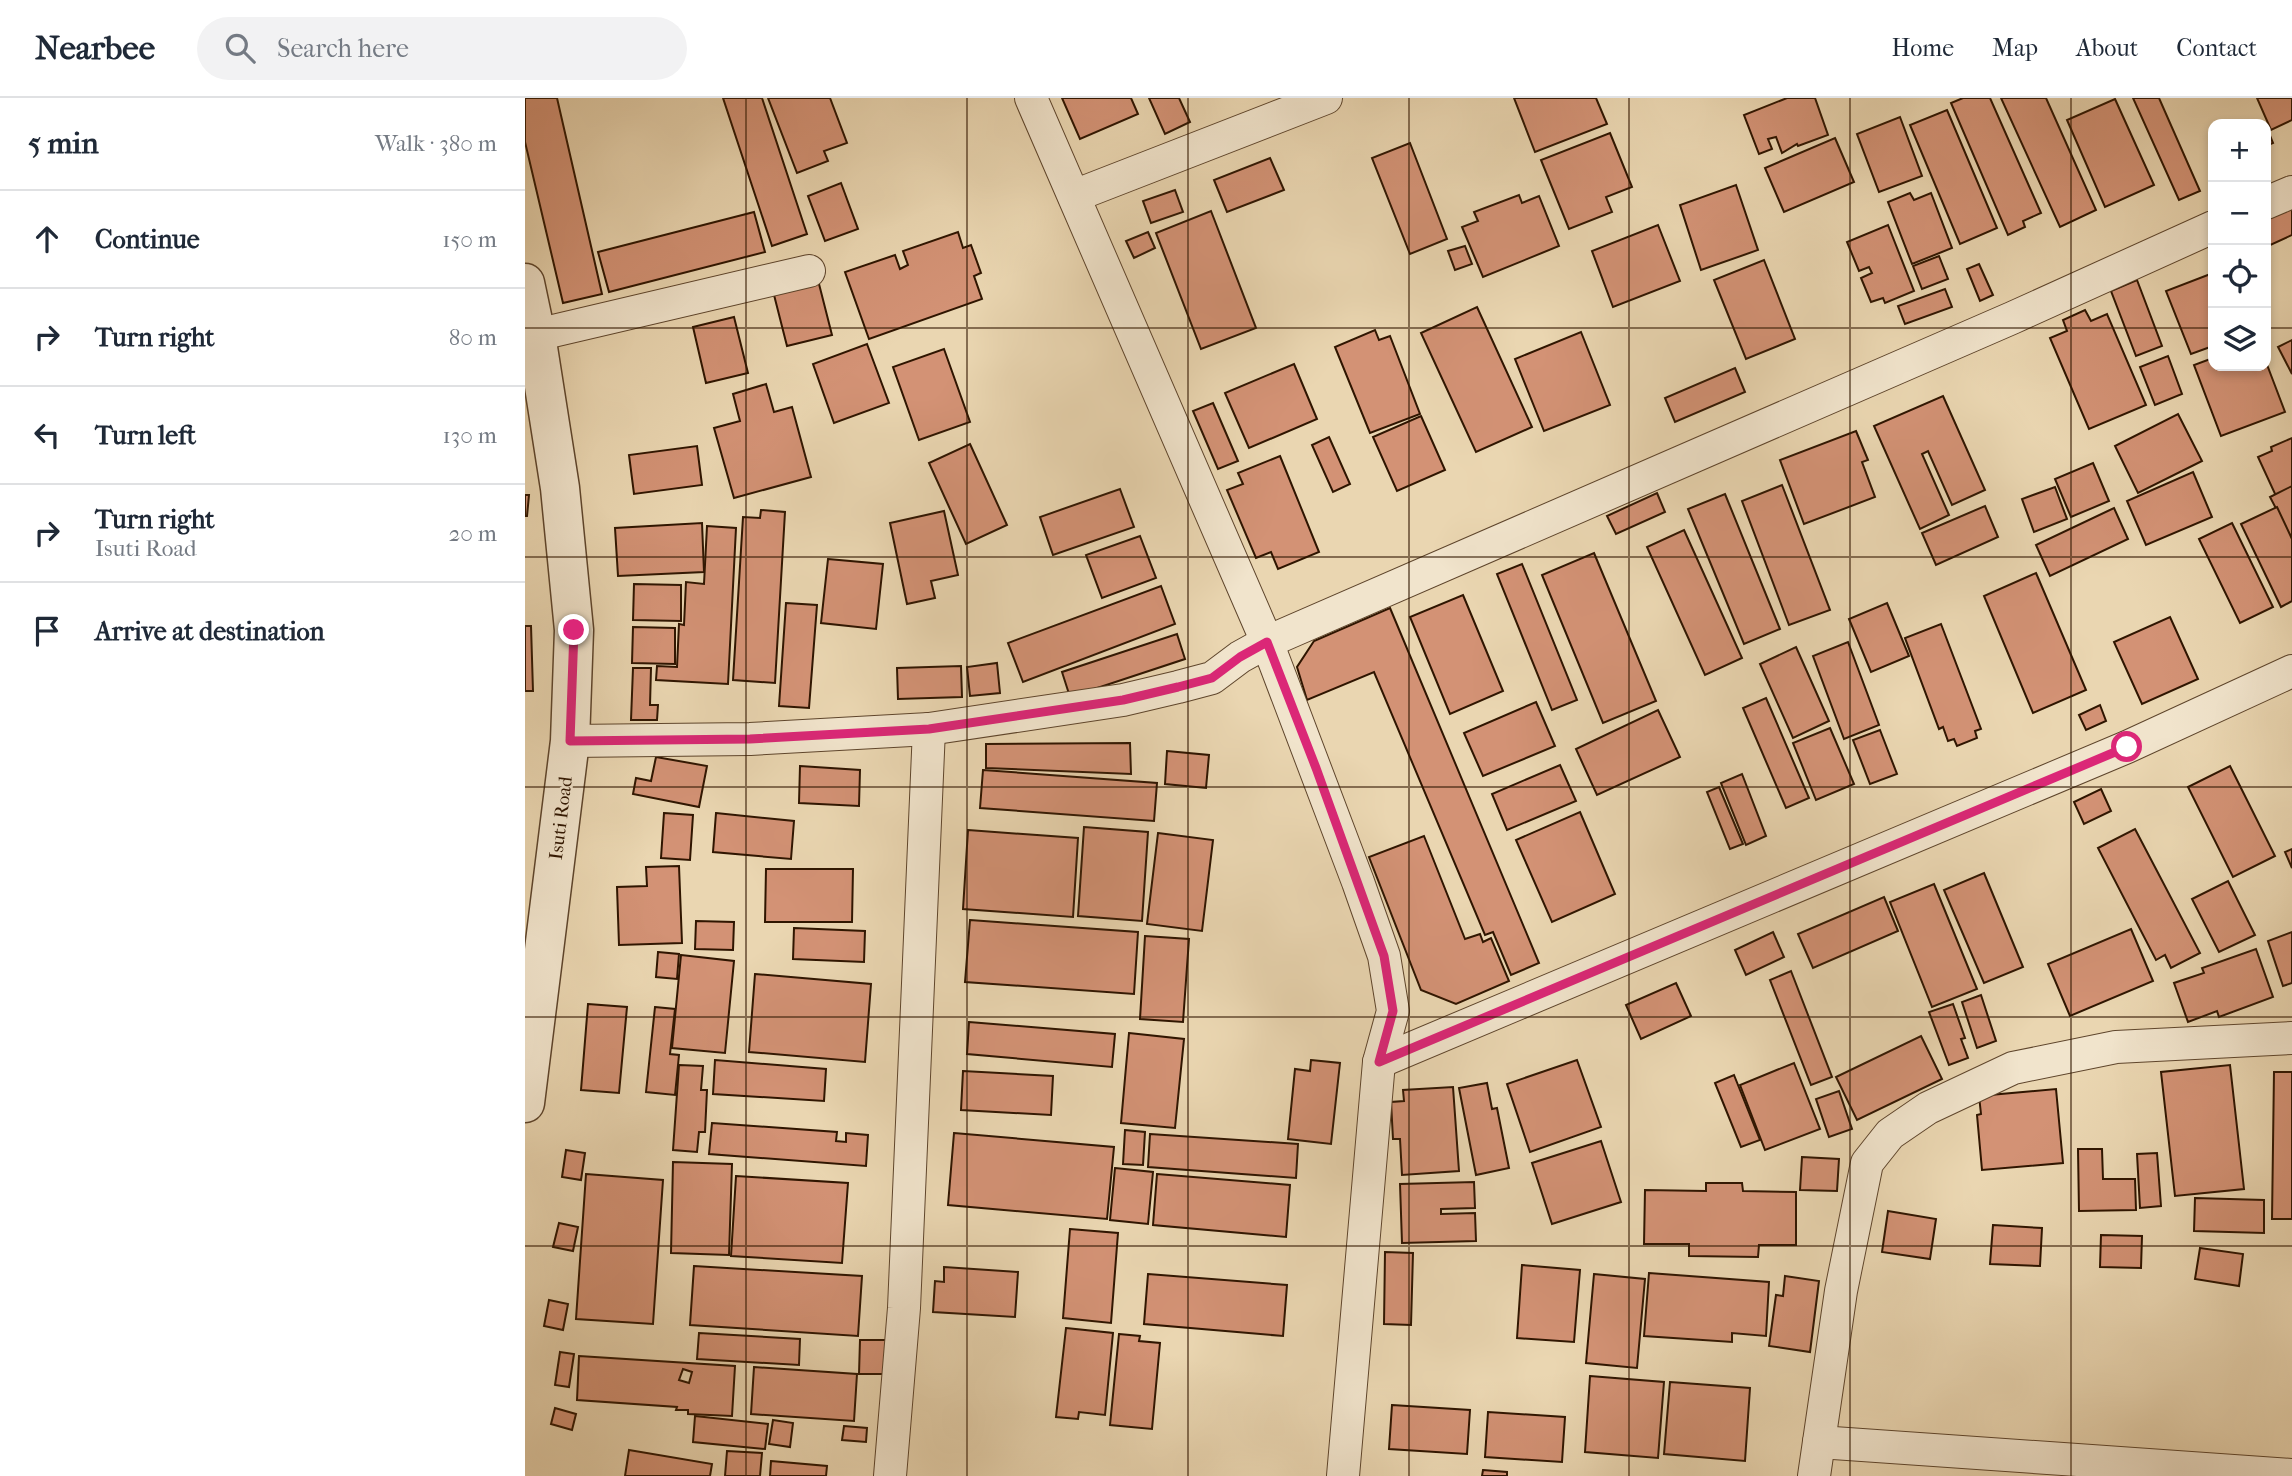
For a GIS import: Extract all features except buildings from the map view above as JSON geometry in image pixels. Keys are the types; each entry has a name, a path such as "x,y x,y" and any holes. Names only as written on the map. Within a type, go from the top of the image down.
{"street":[{"path":"1031,98 1267,642 1326,794 1384,956 1393,1011 1379,1062 1343,1476"},
{"path":"1074,196 1326,98"},
{"path":"2271,201 2292,191"},
{"path":"570,741 750,739 929,729 1123,700 1212,678 1240,657 1267,642 2012,318 2208,229"},
{"path":"536,335 809,271"},
{"name":"Isuti Road","path":"525,283 560,488 574,630 570,741 525,1104"},
{"path":"1379,1062 2127,747 2292,671"},
{"path":"890,1476 904,1308 929,729"},
{"path":"1814,1476 1841,1291 1867,1163 1890,1134 1928,1108 2013,1068 2116,1047 2292,1038"},
{"path":"1819,1442 2292,1475"}],"route":[{"path":"574,630 570,741 750,739 929,729 1123,700 1178,687 1212,678 1240,657 1267,642 1384,956 1393,1011 1379,1062 2127,747"}]}
